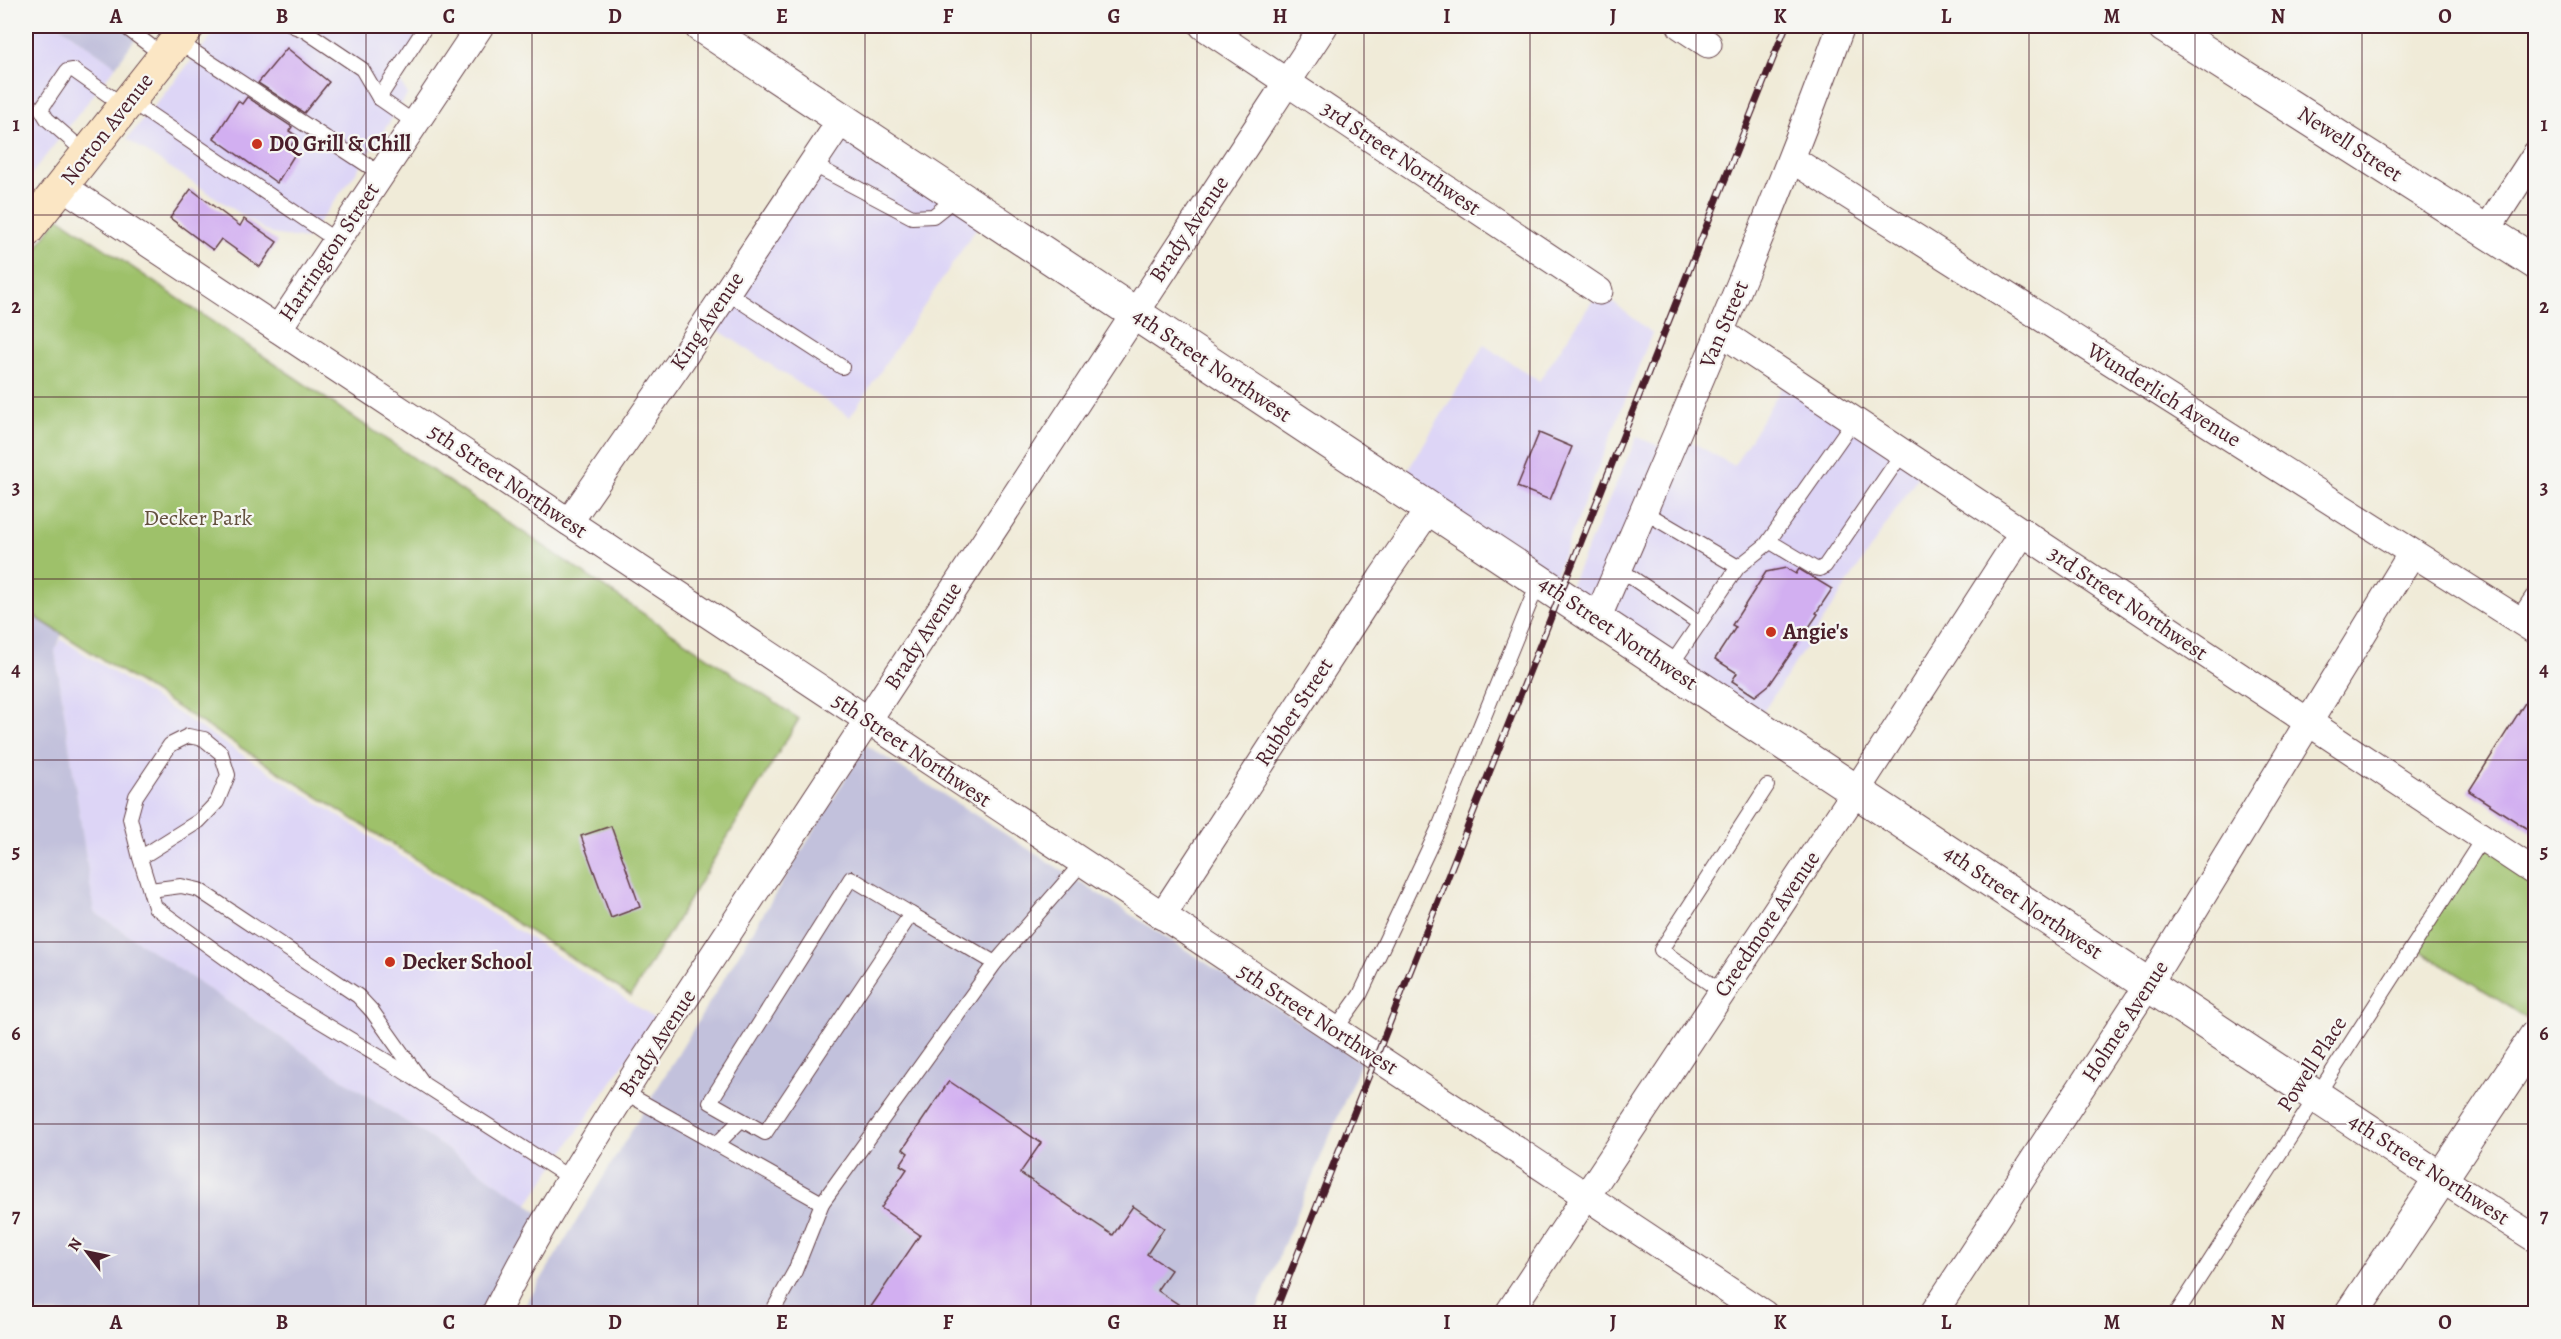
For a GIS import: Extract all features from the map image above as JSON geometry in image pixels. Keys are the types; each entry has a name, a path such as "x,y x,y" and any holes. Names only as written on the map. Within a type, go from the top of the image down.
{"main road":[{"name":"Norton Avenue","path":"26,231 176,41"}],"street":[{"name":"4th Street Northwest","path":"701,26 2535,1239"},
{"name":"3rd Street Northwest","path":"1203,26 1599,291"},
{"name":"Brady Avenue","path":"495,1314 518,1268 570,1178 624,1092 1133,313 1324,26"},
{"path":"1681,26 1708,44"},
{"name":"Van Street","path":"1597,619 1722,333 1793,160 1841,26"},
{"name":"Newell Street","path":"2164,26 2535,263"},
{"name":"Harrington Street","path":"278,329 416,123 475,27"},
{"name":"King Avenue","path":"569,522 842,119"},
{"path":"2486,231 2535,154"},
{"name":"Wunderlich Avenue","path":"1793,160 2526,625"},
{"name":"5th Street Northwest","path":"62,186 1764,1314"},
{"name":"3rd Street Northwest","path":"1722,333 2535,873"},
{"name":"Rubber Street","path":"1162,916 1429,509"},
{"name":"Creedmore Avenue","path":"1508,1314 1856,791 2023,532"},
{"name":"Holmes Avenue","path":"1933,1314 2148,985 2412,553"},
{"path":"2351,1314 2535,1036"}],"lane":[{"path":"124,26 176,41 381,174"},
{"path":"293,26 304,30 362,69 379,98 416,123"},
{"path":"379,98 426,26"},
{"path":"87,154 47,119 41,109 67,71 73,70 127,103 337,241"},
{"path":"812,164 912,217 933,216 947,205 954,194"},
{"path":"726,292 842,368"},
{"path":"1669,668 1738,567 1769,541 1854,420"},
{"path":"1769,541 1814,567 1820,569 1825,566 1903,452"},
{"path":"1643,511 1738,567"},
{"path":"1618,569 1700,623"},
{"path":"1335,1030 1360,995 1440,825 1539,581"},
{"path":"2526,625 2535,591"},
{"path":"140,858 199,821 218,802 228,775 221,753 204,739 188,736 170,745 136,796 130,818 140,858 155,907 275,994 570,1178"},
{"path":"1722,992 1661,950 1767,786"},
{"name":"Powell Place","path":"2175,1314 2483,837"},
{"path":"771,1314 795,1271 822,1203 995,963 1082,863"},
{"path":"911,914 765,1133 710,1102 851,878 995,963"},
{"path":"150,890 182,886 199,890 343,985 372,1011 424,1085"},
{"path":"624,1092 822,1203"},
{"path":"717,1144 741,1120"}],"shaded area":[{"path":"26,26 60,26 116,66 26,181"},
{"path":"60,26 144,26 116,66"},
{"path":"220,26 437,26 399,80 408,94 357,171 306,239 271,234 127,139"},
{"path":"842,119 985,215 850,417 706,322"},
{"path":"1599,291 1652,333 1550,588 1397,488 1484,345 1539,381"},
{"path":"1788,377 1924,467 1755,724 1565,598 1637,437 1669,450 1676,433 1734,466"},
{"path":"26,611 62,634 55,651 94,912 528,1204 546,1220 495,1313 26,1313"},
{"path":"61,639 655,1018 528,1204 94,912 55,650"},
{"path":"866,745 1361,1062 1255,1313 520,1314"}],"green space":[{"name":"Decker Park","path":"58,217 799,719 631,996 26,611 26,264"},
{"path":"2483,838 2535,873 2535,1023 2413,946"}],"building":[{"path":"287,48 329,82 304,113 258,83"},
{"name":"DQ Grill & Chill","path":"247,97 292,127 289,131 297,136 289,149 295,154 277,183 214,138 238,101 242,104"},
{"path":"191,189 240,226 244,219 277,242 260,267 221,239 213,250 170,218"},
{"path":"1539,433 1572,447 1550,500 1517,487"},
{"name":"Angie's","path":"1786,568 1796,574 1799,569 1832,589 1816,613 1818,614 1770,684 1755,696 1732,681 1737,673 1715,659 1736,627 1732,625 1766,572"},
{"path":"2535,687 2535,834 2469,791"},
{"path":"611,826 640,907 611,918 581,836"},
{"path":"949,1081 1041,1143 1020,1173 1113,1235 1133,1206 1164,1228 1147,1254 1171,1270 1157,1290 1193,1314 866,1314 920,1235 881,1208 907,1169 900,1165 908,1153 903,1149"}],"railway":[{"path":"1274,1314 1786,26"}],"place":[{"name":"DQ Grill & Chill","path":"257,144"},
{"name":"Angie's","path":"1771,632"},
{"name":"Decker School","path":"390,962"}]}
